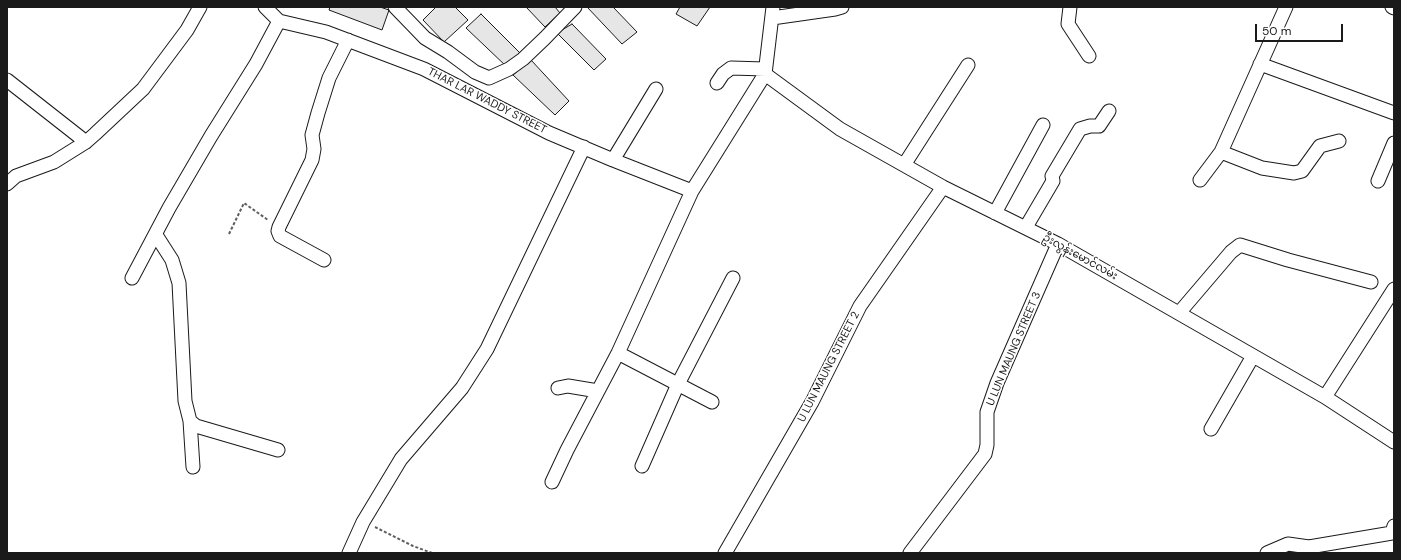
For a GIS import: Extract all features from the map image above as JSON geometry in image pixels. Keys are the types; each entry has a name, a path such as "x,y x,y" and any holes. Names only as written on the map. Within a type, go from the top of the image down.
{"street":[{"path":"7,184 16,176 54,162 86,142 143,89 187,30 200,7"},
{"path":"132,278 169,208 256,64 279,21 265,7"},
{"path":"395,7 425,38 448,52 475,72 489,78 509,69 523,59 575,7"},
{"path":"552,482 567,450 618,353 692,191 765,71 772,13 835,10 842,7"},
{"path":"1070,7 1068,24 1088,56"},
{"path":"1200,180 1221,152 1286,7"},
{"name":"THAR LAR WADDY STREET","path":"279,21 326,32 424,69 549,133 692,191"},
{"path":"324,260 280,236 278,231 279,226 312,160 314,149 312,135 318,113 329,78 348,40"},
{"path":"1260,64 1394,113"},
{"path":"904,165 968,65"},
{"path":"717,83 731,68 765,71"},
{"name":"ဦးလွန်းမောင်လမ်း","path":"765,71 840,129 943,187 1058,244 1325,397 1394,442"},
{"path":"7,80 86,142"},
{"path":"613,160 656,89"},
{"path":"1026,227 1053,181 1052,176 1080,129 1090,126 1099,126 1109,111"},
{"path":"995,213 1043,125"},
{"path":"1221,152 1262,168 1294,173 1302,171 1320,146 1339,141"},
{"path":"1378,181 1394,143"},
{"path":"349,553 363,522 401,459 462,388 487,349 584,148"},
{"name":"U LUN MAUNG STREET 2","path":"725,553 812,402 860,306 943,187"},
{"path":"156,234 172,260 179,283 185,401 190,422 193,467"},
{"name":"U LUN MAUNG STREET 3","path":"910,553 984,454 987,445 987,412 997,383 1058,244"},
{"path":"1179,313 1231,252 1240,246 1371,282"},
{"path":"642,466 678,384 734,278"},
{"path":"1325,397 1394,289"},
{"path":"618,353 712,402"},
{"path":"1211,429 1253,356"},
{"path":"558,388 568,386 598,392"},
{"path":"190,422 196,426 278,450"},
{"path":"1267,553 1288,544 1309,547 1393,529"}],"path":[{"path":"229,234 244,204 279,226"},
{"path":"363,522 413,546 432,553"}],"building":[{"path":"330,7 380,7 389,10 382,30 329,10"},
{"path":"436,7 455,7 468,20 444,42 423,20"},
{"path":"526,7 555,7 560,13 545,27"},
{"path":"587,7 613,7 637,32 622,44"},
{"path":"680,7 710,7 697,26 676,14"},
{"path":"481,14 521,54 507,67 466,28"},
{"path":"572,24 606,59 594,70 557,33"},
{"path":"531,60 569,101 555,115 513,75"}]}
